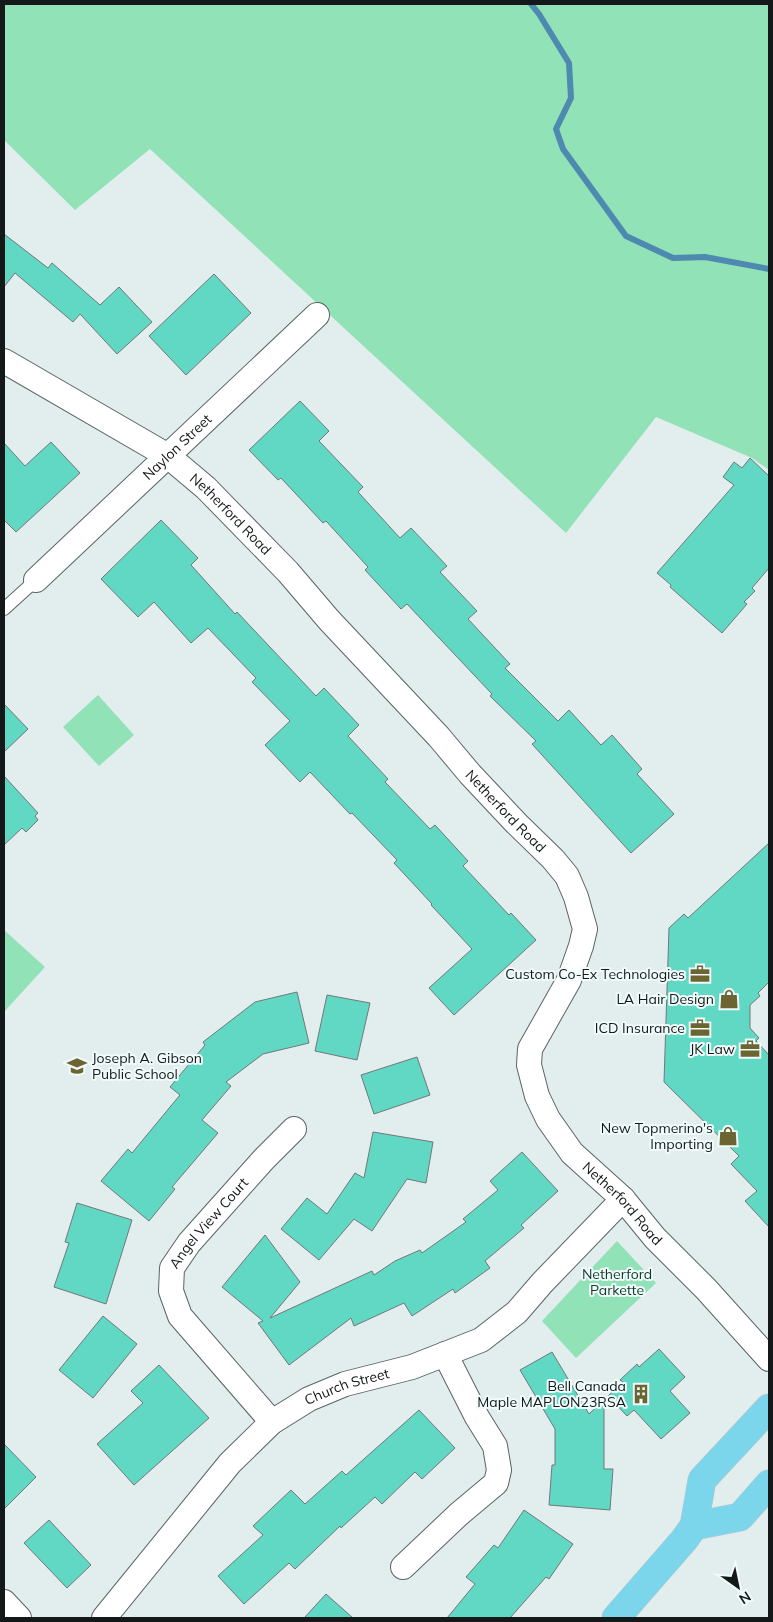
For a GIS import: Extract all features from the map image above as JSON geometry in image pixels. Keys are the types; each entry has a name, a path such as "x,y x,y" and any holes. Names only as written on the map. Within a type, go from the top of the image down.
{"main road":[{"path":"616,1618 694,1526 702,1480 769,1408"},
{"path":"694,1526 740,1517 769,1484"}],"street":[{"name":"Naylon Street","path":"36,580 317,315"},
{"name":"Netherford Road","path":"4,361 168,456 206,488 288,572 329,620 439,737 476,781 567,876 576,897 585,929 569,980 530,1049 529,1065 537,1096 548,1119 572,1152 623,1199 655,1238 706,1289 769,1359"},
{"name":"Angel View Court","path":"272,1422 180,1316 172,1291 172,1268 189,1243 264,1159 294,1129"},
{"name":"Church Street","path":"104,1618 230,1463 272,1422 309,1399 345,1384 412,1367 481,1340 517,1312 555,1269 623,1199"},
{"path":"403,1567 459,1514 496,1483 499,1470 495,1446 477,1417 445,1354"},
{"path":"4,1602 19,1618"}],"lane":[{"path":"4,609 36,580"}],"green space":[{"path":"4,4 769,4 769,470 752,458 656,417 566,533 150,149 75,210 4,140"},
{"path":"98,695 134,735 99,766 63,727"},
{"path":"4,930 45,967 4,1012"},
{"name":"Netherford Parkette","path":"617,1241 656,1283 576,1358 542,1321"}],"building":[{"path":"4,234 48,268 52,263 100,305 119,287 152,322 117,354 80,314 73,322 15,273 4,287"},
{"path":"214,274 251,313 186,375 149,336"},
{"path":"300,401 329,431 319,441 363,487 358,492 400,538 411,528 447,566 440,572 477,611 468,619 510,664 505,668 558,721 569,710 601,745 612,735 642,769 637,774 674,814 631,853 532,744 536,741 490,696 492,694 407,604 401,609 365,570 368,567 326,521 323,523 281,478 278,480 249,450"},
{"path":"51,442 80,473 16,532 4,520 4,443 25,466"},
{"path":"750,458 769,476 769,568 752,588 755,591 744,602 747,604 722,633 657,573 734,485 723,477 734,462 742,468"},
{"path":"161,520 198,558 191,565 235,614 237,612 316,696 324,688 359,725 348,736 388,779 385,782 430,829 435,825 468,861 463,866 509,915 511,913 536,940 454,1015 429,988 472,949 394,863 397,860 352,813 350,814 310,772 300,782 265,745 290,721 252,682 256,678 208,628 191,643 154,602 138,617 101,579"},
{"path":"4,704 28,729 4,752"},
{"path":"4,776 38,813 35,816 38,820 26,832 22,828 4,845"},
{"path":"769,843 769,982 758,993 760,996 750,1005 750,1028 759,1038 756,1041 769,1055 769,1227 745,1201 757,1191 731,1164 739,1156 664,1082 669,928 684,914 688,918"},
{"path":"297,992 309,1043 263,1054 226,1082 231,1086 202,1120 218,1133 172,1187 175,1189 149,1221 101,1181 128,1149 132,1153 180,1095 170,1087 205,1045 203,1042 255,1002"},
{"path":"327,995 370,1003 357,1060 315,1051"},
{"path":"417,1057 430,1095 374,1114 361,1075"},
{"path":"373,1132 433,1142 426,1183 407,1179 372,1231 354,1219 319,1260 281,1229 307,1198 327,1214 355,1173 364,1178"},
{"path":"522,1152 558,1191 521,1225 524,1228 485,1261 490,1268 455,1293 453,1289 412,1316 404,1303 354,1326 351,1318 289,1365 258,1323 263,1321 222,1287 265,1235 300,1282 270,1318 372,1271 374,1275 395,1261 420,1250 422,1253 466,1222 463,1219 498,1190 490,1181"},
{"path":"77,1203 132,1220 106,1304 54,1287 69,1243 65,1242"},
{"path":"103,1316 137,1344 93,1398 59,1370"},
{"name":"Bell Canada Maple MAPLON23RSA","path":"659,1349 685,1377 670,1391 690,1413 661,1439 634,1410 627,1416 608,1396 623,1382 620,1380 637,1364 639,1367"},
{"path":"552,1352 589,1414 604,1400 604,1469 613,1469 610,1510 549,1505 552,1465 555,1465 555,1429 520,1370"},
{"path":"159,1365 209,1418 134,1485 97,1444 143,1403 131,1391"},
{"path":"419,1410 455,1448 422,1479 415,1472 382,1504 375,1497 341,1528 340,1526 295,1569 289,1563 244,1604 218,1576 263,1535 253,1526 291,1490 305,1504 342,1471 346,1475"},
{"path":"4,1444 36,1477 4,1509"},
{"path":"524,1510 573,1544 549,1579 546,1577 510,1618 447,1618 475,1584 466,1577 494,1545 498,1548"},
{"path":"49,1520 91,1565 67,1588 24,1543"},
{"path":"326,1594 353,1618 304,1618"}],"waterway":[{"path":"531,4 569,63 571,98 556,129 563,149 626,236 673,258 705,257 769,269"}],"place":[{"name":"Custom Co-Ex Technologies","path":"700,974"},
{"name":"LA Hair Design","path":"729,999"},
{"name":"ICD Insurance","path":"700,1028"},
{"name":"JK Law","path":"750,1049"},
{"name":"Joseph A. Gibson Public School","path":"77,1066"},
{"name":"New Topmerino's Importing","path":"728,1136"},
{"name":"Bell Canada Maple MAPLON23RSA","path":"641,1394"}]}
